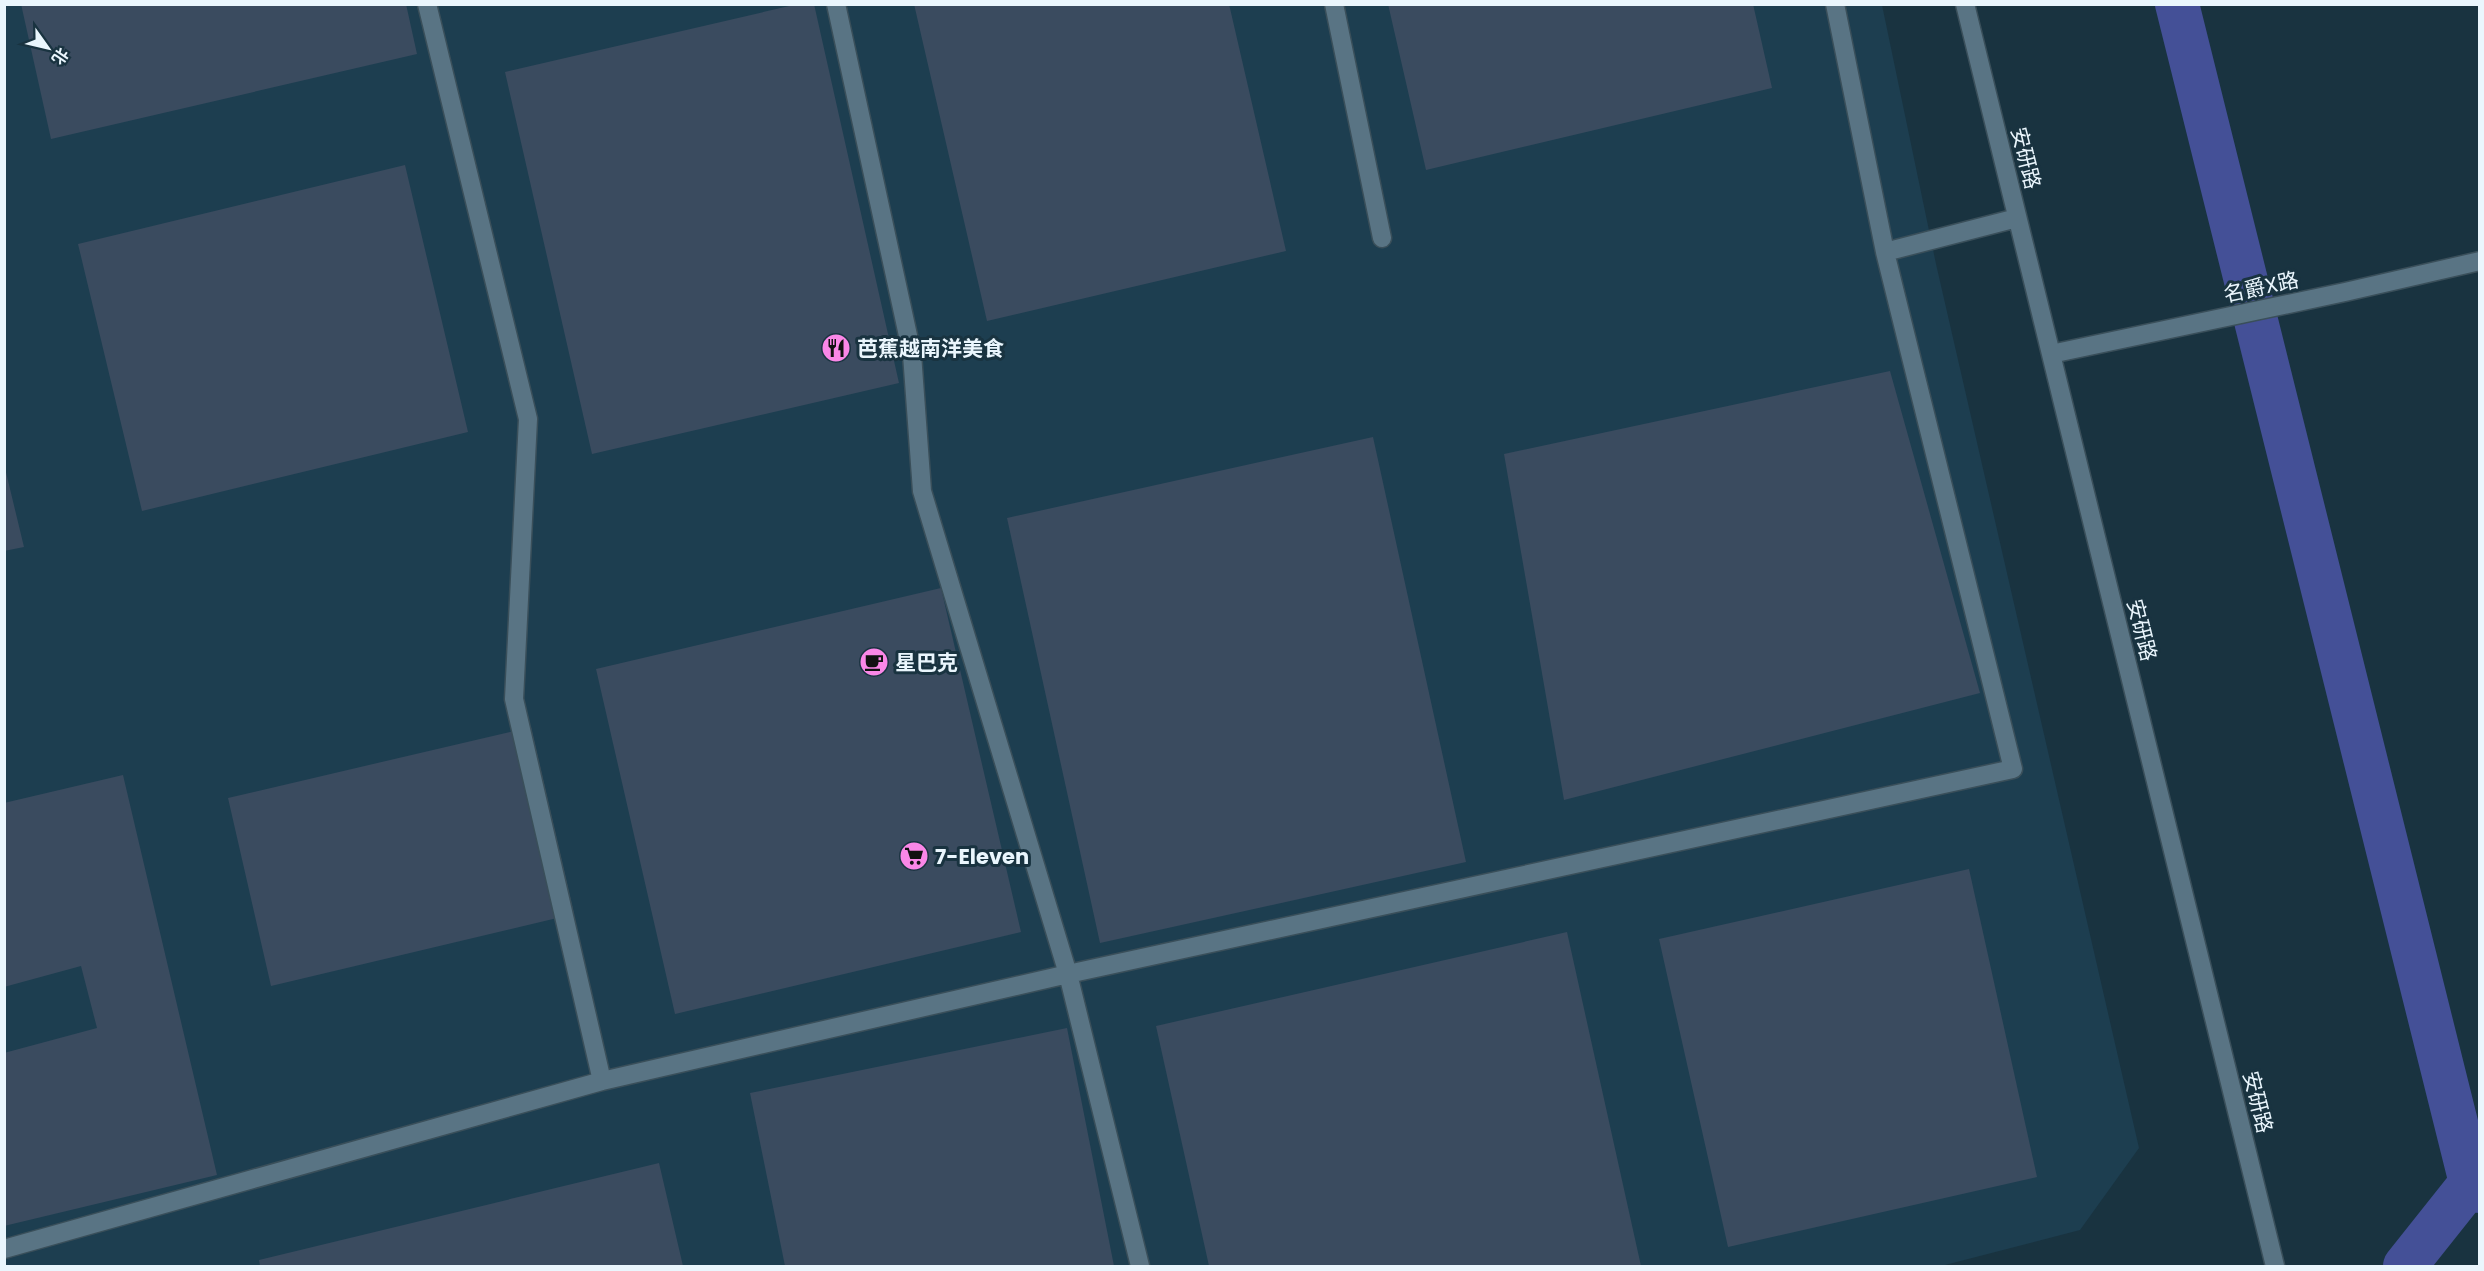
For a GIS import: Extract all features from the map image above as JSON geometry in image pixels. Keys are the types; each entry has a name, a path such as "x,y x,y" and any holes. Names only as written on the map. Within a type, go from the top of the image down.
{"street":[{"path":"836,4 912,354 922,490 1068,974 1140,1266"},
{"path":"1334,4 1382,238"},
{"path":"4,1249 602,1081 1068,974 2013,769 1885,252 1835,4"},
{"name":"安研路","path":"1965,4 2273,1261"},
{"path":"433,6 528,419 514,699 602,1081"},
{"path":"1885,252 2017,218"},
{"name":"名爵X路","path":"2051,354 2480,261"}],"shaded area":[{"path":"5,5 1882,5 1936,264 2139,1148 2080,1230 1941,1266 5,1266"}],"building":[{"path":"21,4 406,4 417,54 51,139"},
{"path":"798,4 814,4 899,383 592,454 505,72"},
{"path":"914,4 1229,4 1286,251 987,321"},
{"path":"1388,4 1753,4 1772,88 1426,170"},
{"path":"405,165 468,432 142,511 78,244"},
{"path":"1890,371 1980,693 1564,800 1504,454"},
{"path":"1373,437 1466,862 1100,943 1007,518"},
{"path":"4,464 24,547 4,551"},
{"path":"941,588 1021,932 675,1014 596,669"},
{"path":"531,727 574,914 271,986 228,798"},
{"path":"123,775 217,1175 4,1226 4,1053 97,1028 81,966 4,987 4,803"},
{"path":"1969,869 2037,1177 1728,1247 1659,939"},
{"path":"1567,932 1641,1266 1209,1266 1156,1026"},
{"path":"1067,1028 1114,1266 785,1266 750,1093"},
{"path":"659,1163 683,1266 260,1266 259,1260"}],"waterway":[{"path":"2177,4 2471,1183 2480,1191"},
{"path":"2405,1266 2471,1183"}],"place":[{"name":"芭蕉越南洋美食","path":"836,348"},
{"name":"星巴克","path":"874,662"},
{"name":"7-Eleven","path":"914,856"}]}
